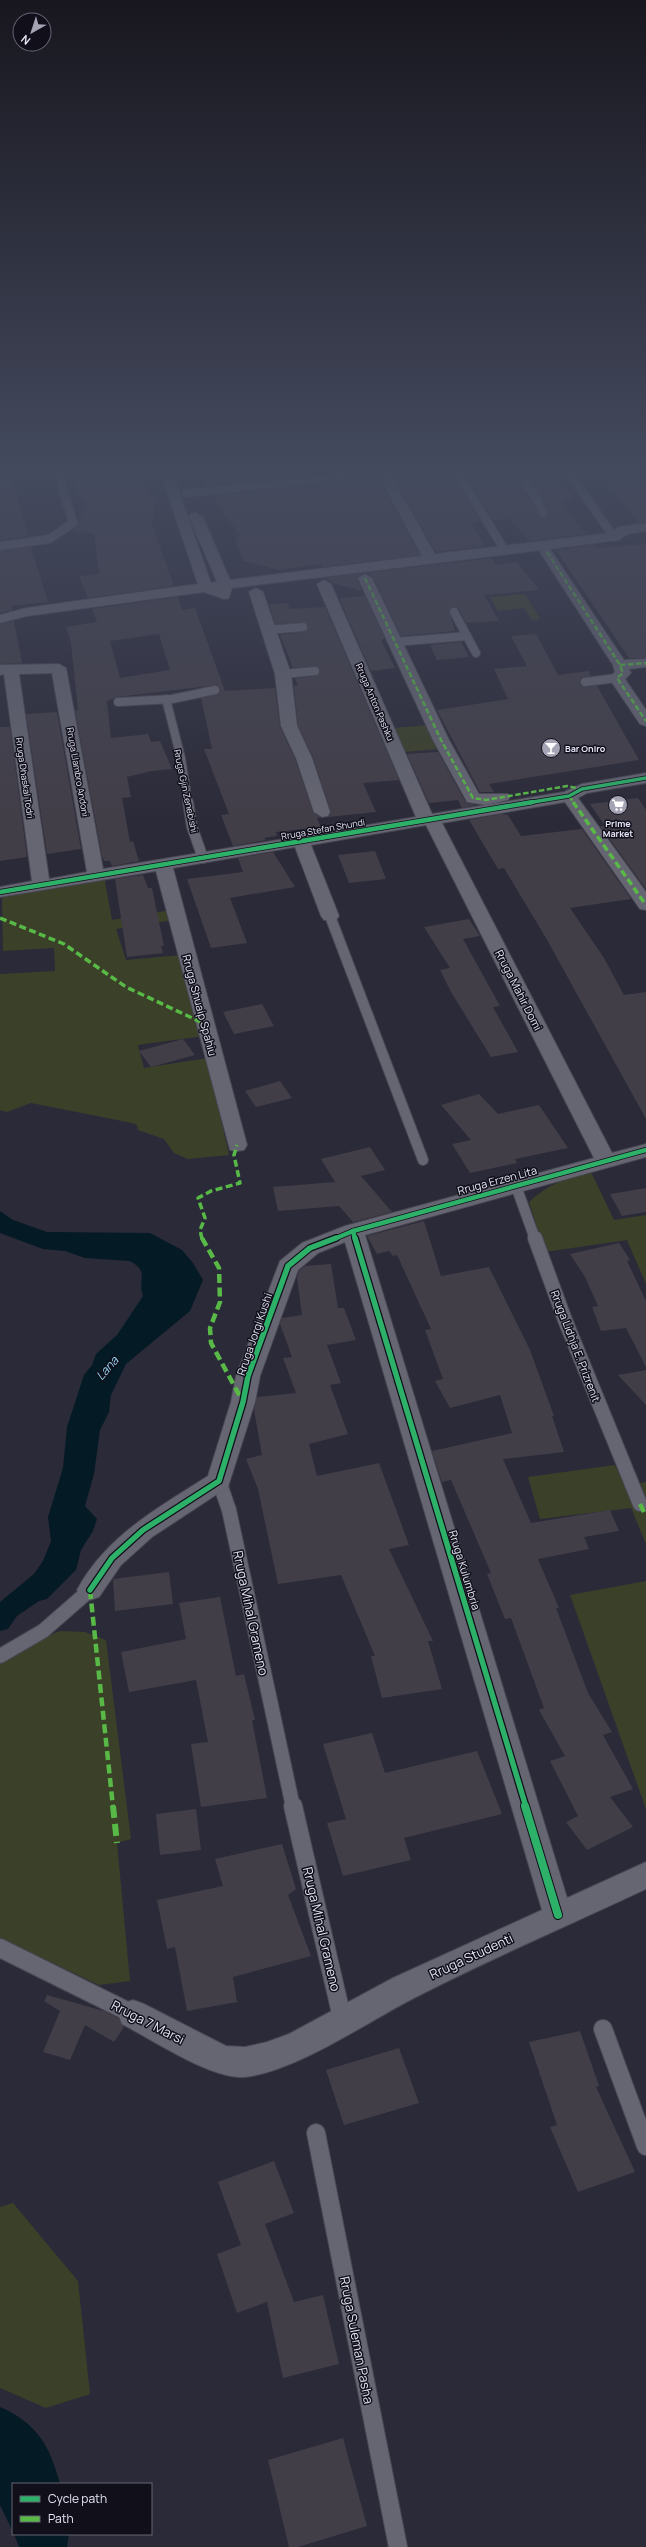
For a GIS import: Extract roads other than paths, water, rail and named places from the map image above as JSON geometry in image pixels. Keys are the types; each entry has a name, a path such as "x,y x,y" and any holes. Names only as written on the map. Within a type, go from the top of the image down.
{"street":[{"path":"0,619 26,612 207,588 256,592 291,588"},
{"path":"0,622 239,588"},
{"name":"Rruga Anton Pashku","path":"326,588 429,820"},
{"path":"370,588 441,740 473,798 486,800 567,786 576,792 646,905"},
{"path":"569,588 619,672 646,721"},
{"path":"256,592 283,674 289,726 304,758 322,812"},
{"path":"619,672 646,662"},
{"name":"Rruga Llambro Andoni","path":"5,670 59,668 96,876"},
{"name":"Rruga Dhaskal Todri","path":"5,670 41,885"},
{"name":"Rruga Stefan Shundi","path":"0,892 429,820 646,778"},
{"name":"Rruga Mahir Domi","path":"429,820 606,1161"},
{"path":"300,841 330,916"},
{"name":"Rruga Shuaip Spahiu","path":"163,864 237,1146"},
{"path":"0,892 0,898"},
{"name":"Rruga Erzen Lita","path":"353,1231 646,1150"},
{"name":"Rruga Jorgi Kushi","path":"219,1481 244,1402 248,1376 288,1266 310,1248 353,1231"},
{"name":"Rruga Kulumbria","path":"353,1231 558,1915"},
{"path":"90,1590 112,1558 143,1530 219,1481"},
{"name":"Rruga Studenti","path":"300,2044 404,1988 646,1875"},
{"name":"Rruga 7 Marsi","path":"133,2014 223,2061 245,2062 267,2057 300,2044"}],"lane":[{"path":"454,612 476,654"},
{"path":"268,630 303,628"},
{"path":"395,642 467,636"},
{"path":"283,674 315,671"},
{"path":"585,682 619,672"},
{"path":"118,702 166,700 215,690"},
{"name":"Rruga Gjin Zenebishi","path":"166,700 185,778 192,827 203,858"},
{"path":"330,916 423,1160"},
{"name":"Rruga Lidhja E. Prizrenit","path":"516,1186 565,1320 640,1504"},
{"name":"Rruga Mihal Grameno","path":"219,1481 229,1510 298,1830 343,2022"},
{"path":"0,1656 43,1631 90,1590"},
{"name":"Rruga 7 Marsi","path":"0,1948 133,2014"},
{"path":"603,2029 646,2146"},
{"name":"Rruga Suleman Pasha","path":"316,2133 398,2547"}],"water":[{"name":"Lana","path":"0,1211 13,1220 47,1232 150,1233 182,1250 193,1263 203,1280 190,1311 126,1364 111,1395 109,1412 100,1430 94,1474 85,1506 97,1519 93,1531 81,1550 76,1570 47,1599 39,1601 17,1616 8,1629 0,1631 0,1602 34,1574 43,1561 51,1541 48,1517 63,1468 67,1427 84,1375 92,1365 96,1354 117,1335 143,1296 141,1285 142,1276 140,1269 130,1261 85,1258 65,1251 43,1249 0,1233"},
{"path":"0,2407 24,2420 33,2428 52,2458 60,2483 12,2483 12,2530 0,2505"},
{"path":"14,2535 69,2535 67,2547 19,2547"}],"place":[{"name":"Bar Oniro","path":"551,748"},
{"name":"Prime Market","path":"618,805"}]}
